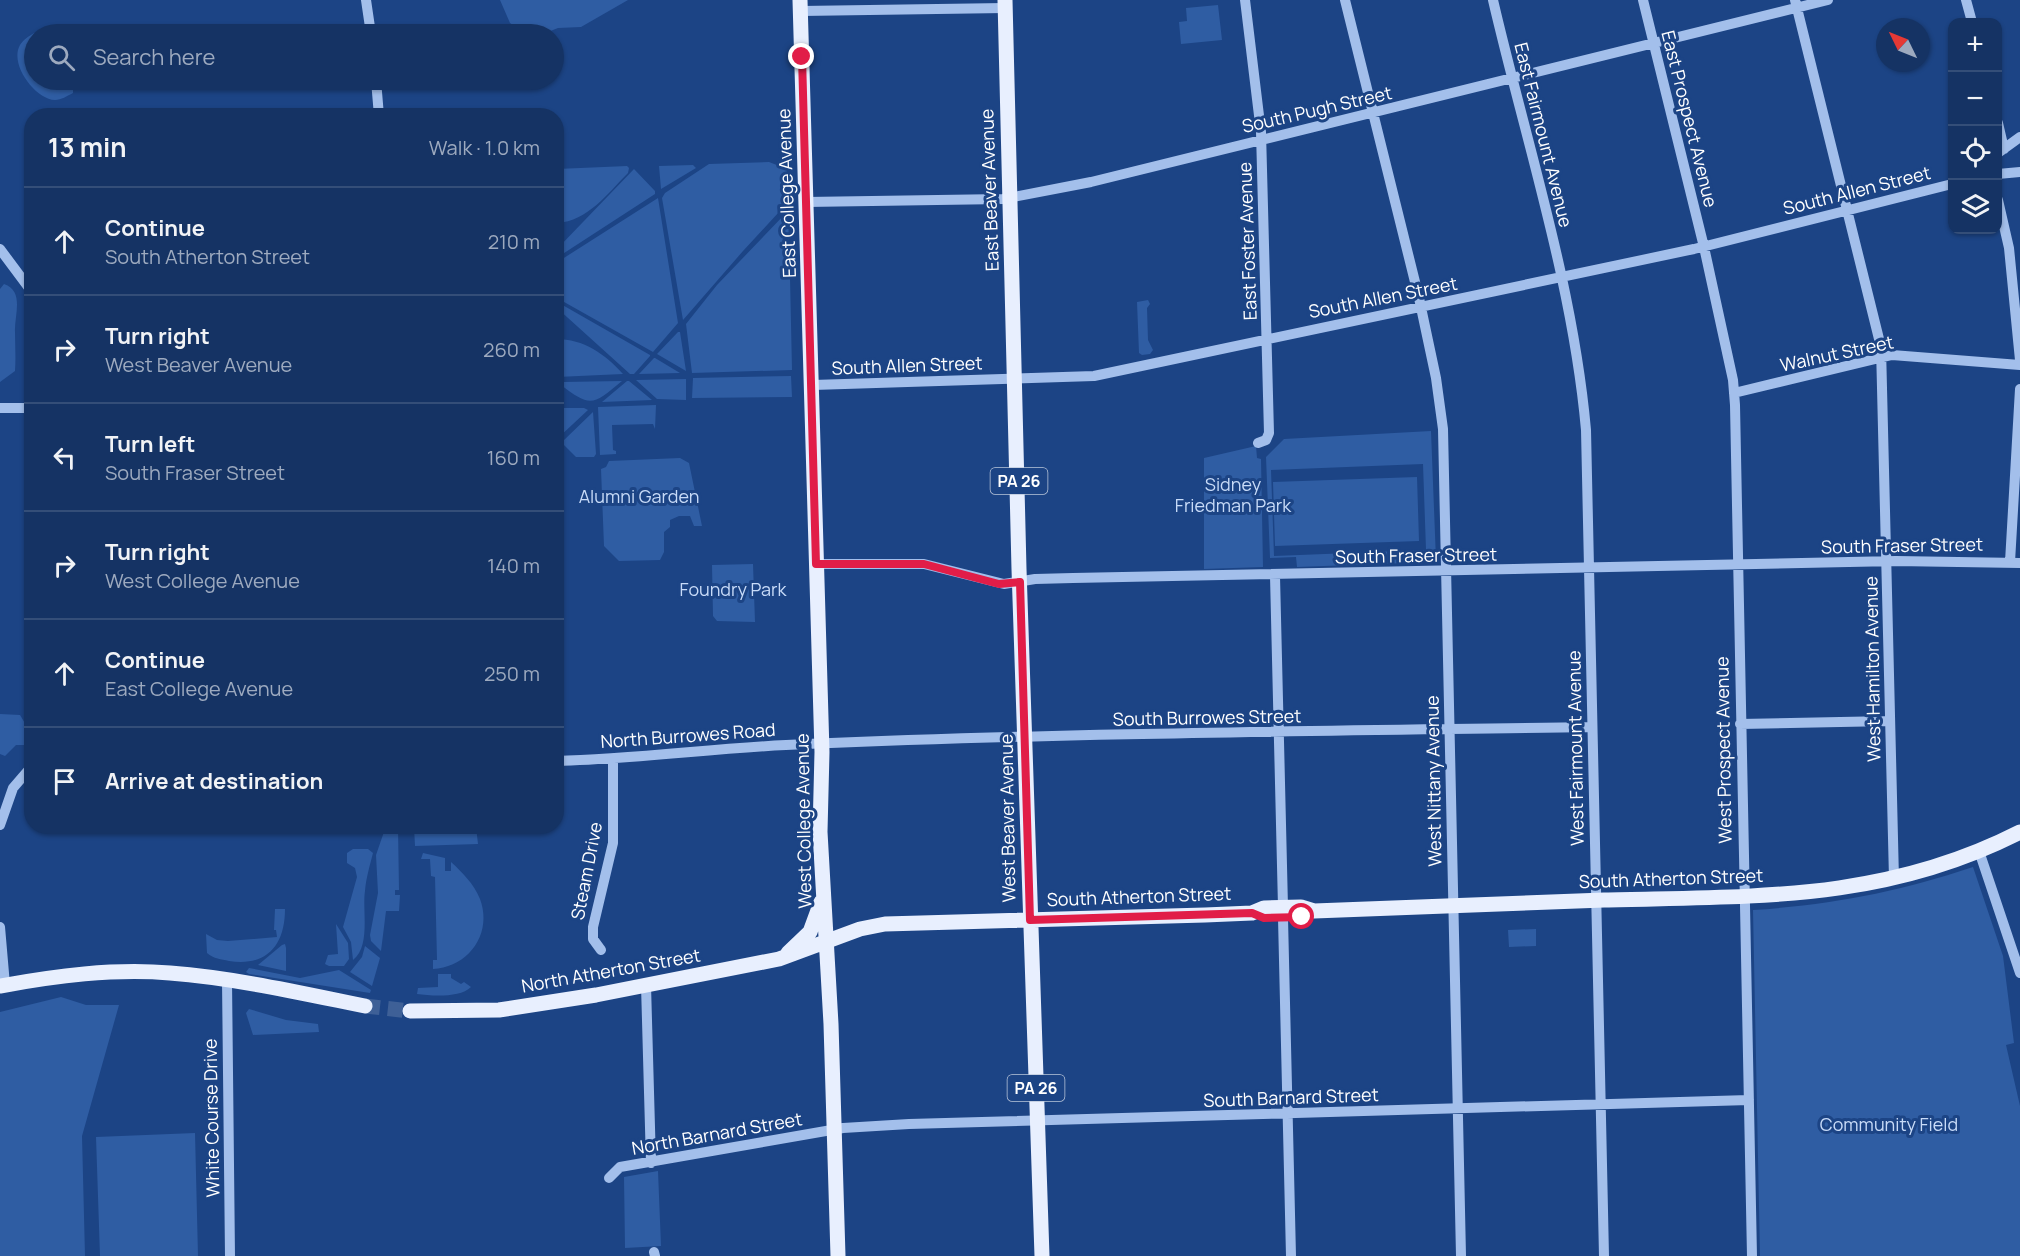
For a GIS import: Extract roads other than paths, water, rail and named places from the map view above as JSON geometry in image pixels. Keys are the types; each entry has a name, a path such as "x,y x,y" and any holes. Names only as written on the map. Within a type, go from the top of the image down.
{"main road":[{"name":"East Beaver Avenue","path":"1005,4 1015,380"},
{"name":"East College Avenue","path":"800,6 813,385"},
{"name":"West Beaver Avenue","path":"1015,380 1042,1256"},
{"name":"West College Avenue","path":"813,385 822,744 819,787 824,888 822,945 834,1130 838,1256"},
{"name":"South Atherton Street","path":"822,945 876,925 1252,913 1264,908 1283,913 1301,907 1314,911 1744,897 1819,892 1894,879 1936,867 2020,832"},
{"path":"779,959 793,950 810,932 819,911 824,888"},
{"name":"North Atherton Street","path":"410,1011 500,1010 779,959 822,945"},
{"path":"3,986 93,974 152,972 227,980 365,1006"}],"street":[{"path":"366,0 370,24"},
{"name":"East Foster Avenue","path":"1245,0 1261,140 1267,339 1269,433 1266,440 1258,443"},
{"name":"West Nittany Avenue","path":"1345,0 1421,308 1436,378 1443,429 1461,1256"},
{"name":"East Fairmount Avenue","path":"1493,0 1561,277"},
{"name":"East Prospect Avenue","path":"1643,0 1704,247"},
{"name":"South Pugh Street","path":"806,202 1010,198 1101,180 1374,114 1653,44 1796,4 1828,0"},
{"path":"1966,0 1971,18"},
{"path":"800,6 1005,4"},
{"name":"West Hamilton Avenue","path":"1796,4 1882,357 1894,879"},
{"path":"377,90 378,108"},
{"path":"2002,150 2020,137"},
{"path":"2002,174 2020,172"},
{"name":"South Allen Street","path":"813,385 1094,376 1704,247 1948,185"},
{"path":"2002,217 2009,248 2020,360"},
{"name":"West Prospect Avenue","path":"1704,247 1734,393 1752,1256"},
{"path":"0,249 24,281"},
{"name":"West Fairmount Avenue","path":"1561,277 1582,388 1586,430 1604,1256"},
{"name":"Walnut Street","path":"1734,393 1892,355 2020,365"},
{"path":"2015,562 2020,389"},
{"path":"0,408 24,408"},
{"name":"South Fraser Street","path":"816,564 924,564 999,584 1589,568 1887,562 2015,562"},
{"path":"1275,576 1291,1256"},
{"path":"1740,724 1890,721"},
{"name":"South Burrowes Street","path":"822,744 1592,727"},
{"name":"North Burrowes Road","path":"564,761 613,760 822,744"},
{"name":"Steam Drive","path":"601,950 593,939 592,927 613,843 613,760"},
{"path":"0,825 13,788 24,775"},
{"path":"1979,851 2020,973"},
{"path":"0,927 3,986"},
{"name":"White Course Drive","path":"227,980 230,1256"},
{"path":"646,985 651,1163"},
{"name":"South Barnard Street","path":"834,1130 909,1124 1288,1115 1749,1100"},
{"name":"North Barnard Street","path":"609,1178 621,1167 834,1130"}],"tunnel":[{"path":"365,1006 410,1011"}],"park label":[{"name":"Sidney Friedman Park","path":"1233,495"},
{"name":"Alumni Garden","path":"639,497"},
{"name":"Foundry Park","path":"733,590"},
{"name":"Community Field","path":"1889,1125"}]}
